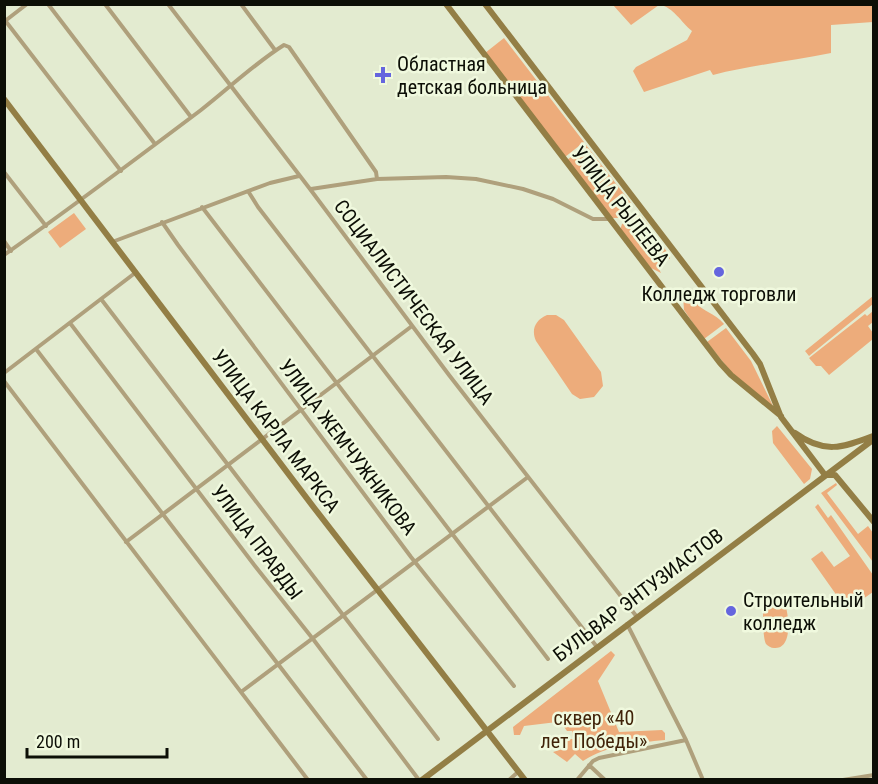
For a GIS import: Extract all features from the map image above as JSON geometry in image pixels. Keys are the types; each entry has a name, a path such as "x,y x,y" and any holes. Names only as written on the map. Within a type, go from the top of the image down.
{"main road":[{"name":"УЛИЦА РЫЛЕЕВА","path":"446,4 720,363 781,417 825,475 834,475 873,522"},
{"name":"УЛИЦА РЫЛЕЕВА","path":"485,4 753,354 760,364 781,417"},
{"name":"УЛИЦА КАРЛА МАРКСА","path":"4,99 525,780"},
{"path":"790,429 812,442 834,448 873,437"},
{"name":"БУЛЬВАР ЭНТУЗИАСТОВ","path":"421,780 873,437"}],"street":[{"path":"27,4 5,20 121,171"},
{"path":"48,4 155,144"},
{"path":"105,4 191,117"},
{"name":"СОЦИАЛИСТИЧЕСКАЯ УЛИЦА","path":"168,4 636,617"},
{"path":"241,4 275,50"},
{"path":"4,255 121,171 284,45 289,47 376,172 377,179"},
{"path":"4,172 46,226"},
{"path":"112,242 202,207 299,176"},
{"path":"310,189 377,179 446,177 498,182 553,199 593,219 610,219"},
{"path":"248,191 597,647"},
{"path":"202,207 548,659"},
{"name":"УЛИЦА ЖЕМЧУЖНИКОВА","path":"162,222 415,562 514,686"},
{"path":"4,242 11,251"},
{"path":"4,373 135,273"},
{"path":"101,299 438,739"},
{"name":"УЛИЦА ПРАВДЫ","path":"70,323 421,780"},
{"path":"126,542 412,326"},
{"path":"36,348 367,780"},
{"path":"4,381 308,780"},
{"path":"242,692 528,477"},
{"path":"627,624 686,740 703,780"},
{"path":"577,780 593,761 610,754 686,740"},
{"path":"589,765 605,780"},
{"path":"509,780 518,771"},
{"path":"843,780 873,775"}],"green space":[{"path":"613,5 659,5 631,25"},
{"path":"660,5 873,5 873,22 831,25 831,53 713,75 710,70 644,92 633,71 636,67 687,40 692,31 673,12"},
{"path":"504,38 584,142 565,157 485,53"},
{"path":"586,145 631,203 630,208 619,218 611,218 567,160"},
{"path":"74,213 86,229 60,248 48,232"},
{"path":"635,214 642,217 670,256 670,259 667,257 657,265 661,273 651,268 620,230 622,224"},
{"path":"683,296 689,304 694,301 724,324 704,339 684,310"},
{"path":"873,296 873,304 809,356 805,351"},
{"path":"873,311 873,322 868,326 873,333 873,339 829,375 809,358 865,314 867,316"},
{"path":"547,315 556,315 564,320 601,372 603,386 594,397 580,399 572,394 536,341 535,326"},
{"path":"726,328 751,361 775,410 731,372 707,342"},
{"path":"777,426 812,469 810,479 804,484 773,443 772,431"},
{"path":"836,483 837,485 827,493 858,534 868,526 873,533 873,562 821,493"},
{"path":"818,504 828,518 831,515 873,575 873,592 847,610 811,559 822,551 834,567 850,556 815,507"},
{"path":"775,599 785,604 788,631 784,644 774,648 765,641 763,614 766,603"},
{"name":"cквер «40 лет Победы»","path":"611,651 615,655 598,681 619,732 662,730 665,733 665,740 612,748 583,761 575,754 567,762 553,752 563,749 568,739 573,739 572,731 567,731 562,724 557,722 524,726 520,735 514,735 513,727"}],"place":[{"name":"Областная детская больница","path":"383,75"},
{"name":"Колледж торговли","path":"719,272"},
{"name":"Строительный колледж","path":"731,611"}]}
